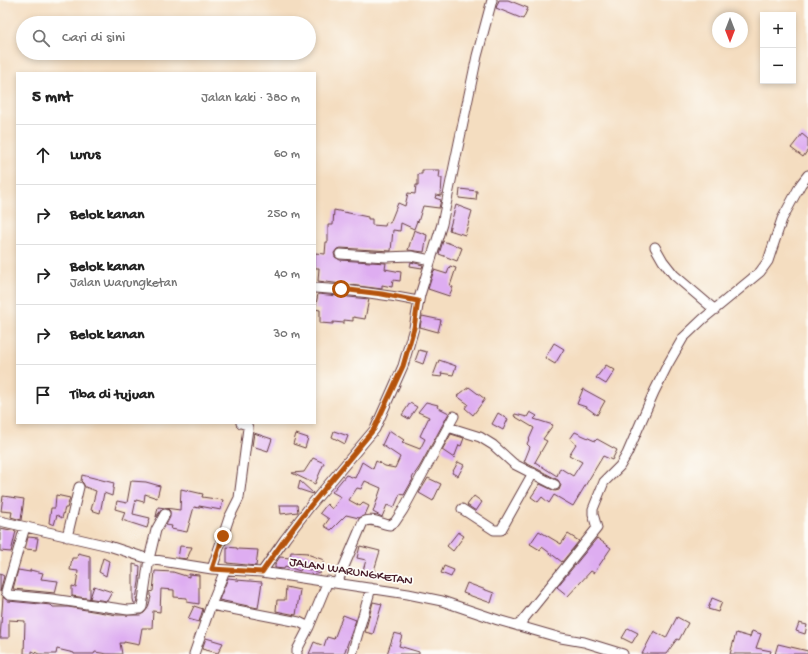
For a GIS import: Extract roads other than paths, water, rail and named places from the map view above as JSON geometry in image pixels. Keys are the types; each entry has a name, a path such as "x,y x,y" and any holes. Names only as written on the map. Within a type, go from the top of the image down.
{"street":[{"path":"262,572 294,527 374,429 403,366 414,328 418,301 444,216 477,56 492,0"},
{"path":"518,626 597,528 593,509 604,482 620,466 627,454 657,385 683,338 760,272 768,261 782,219 808,174"},
{"path":"655,246 674,275 715,310"},
{"path":"340,254 386,257 411,256 430,260"},
{"path":"316,288 375,293 418,301"},
{"path":"297,654 297,650 363,522 371,520 390,525 395,522 454,416"},
{"path":"212,569 226,527 239,498 248,428 247,425 244,424"},
{"path":"448,427 480,437 493,445 514,464 555,485"},
{"path":"462,509 494,530 501,530 533,473"},
{"path":"67,537 79,487"},
{"path":"25,527 6,592 9,595 52,599 128,610 140,609 142,608 149,558 156,530 165,514"},
{"name":"JALAN WARUNGKETAN","path":"0,521 109,546 149,558 212,569 262,572 332,582 442,601 518,626 561,638 584,642 623,654"},
{"path":"194,654 225,570"},
{"path":"352,654 371,588"},
{"path":"211,605 299,622 309,627"}]}
